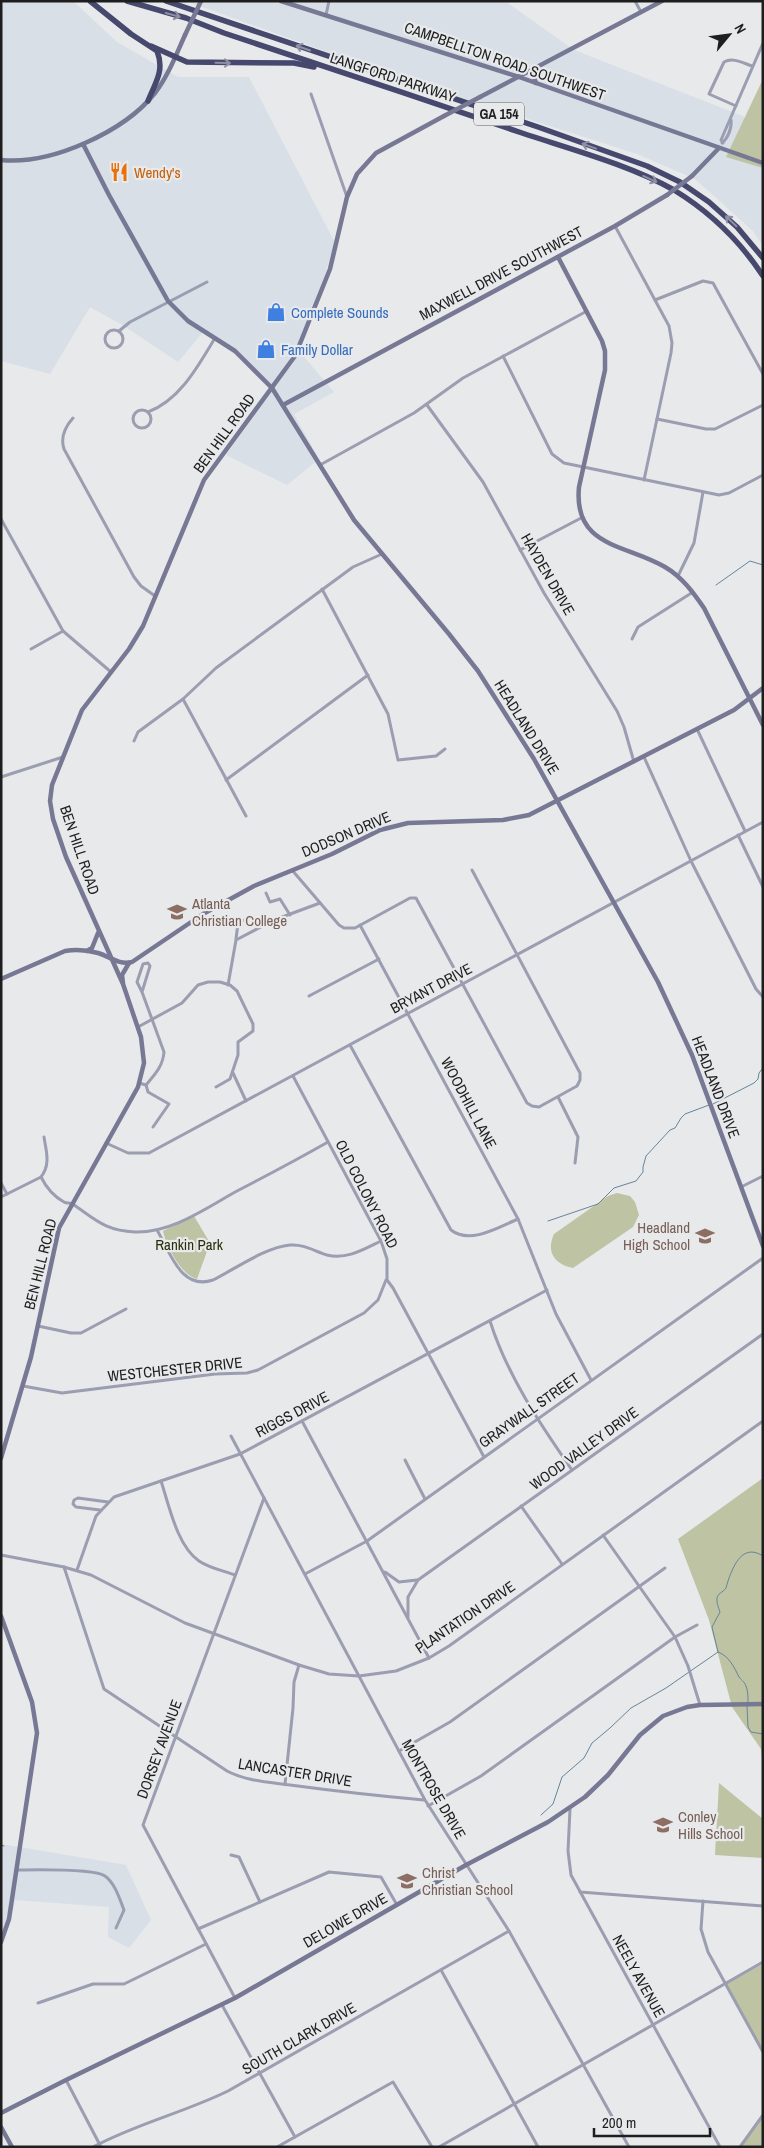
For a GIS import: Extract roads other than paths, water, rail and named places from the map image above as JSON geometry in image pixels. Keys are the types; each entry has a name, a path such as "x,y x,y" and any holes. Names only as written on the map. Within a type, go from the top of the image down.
{"highway":[{"path":"90,1 131,34 157,51 162,66 148,101"},
{"name":"LANGFORD PARKWAY","path":"126,1 186,18 224,33 631,171 663,185 692,202 721,226 747,254 763,276"},
{"name":"LANGFORD PARKWAY","path":"166,1 538,127 647,166 680,182 709,202 737,226 763,258"},
{"path":"151,46 187,62 294,64 338,72"}],"street":[{"path":"1,160 47,157 83,144 132,115 148,101 166,76 201,1"},
{"name":"CAMPBELLTON ROAD SOUTHWEST","path":"282,1 536,83 763,163"},
{"path":"326,15 329,1"},
{"path":"635,1 641,12"},
{"name":"BEN HILL ROAD","path":"1,1458 23,1386 59,1228 139,1083 144,1063 144,1050 138,1027 123,984 76,882 52,819 50,792 82,710 137,638 204,480 295,356 306,333 335,255 347,197 357,174 376,154 662,1"},
{"path":"718,148 723,143 721,140 763,43"},
{"path":"736,106 709,94 724,62 728,60 737,61 752,66"},
{"path":"536,68 534,77 536,83"},
{"path":"311,94 347,197"},
{"name":"HEADLAND DRIVE","path":"83,144 108,195 168,301 188,321 235,351 272,388 354,520 478,671 517,731 614,902 678,1022 763,1246"},
{"name":"MAXWELL DRIVE SOUTHWEST","path":"283,405 615,226 667,195 692,176 718,148"},
{"path":"615,226 669,326 672,343 644,480"},
{"path":"558,257 602,342 606,361 578,495 582,517 591,531 604,542 654,561 678,576 694,592 704,608 763,725"},
{"path":"655,300 703,281 713,283 763,374"},
{"path":"119,332 130,322 207,282"},
{"path":"320,464 427,405 463,378 586,311"},
{"path":"112,331 119,332 123,337 122,344 117,348 110,347 106,342 106,335 112,331"},
{"path":"148,412 151,418 149,424 143,428 137,426 133,420 135,413 141,410 148,412 172,398 200,362 215,338"},
{"path":"502,356 552,454 564,463 719,495 729,493 763,475"},
{"name":"HAYDEN DRIVE","path":"427,405 483,482 544,593 617,711 634,762"},
{"path":"657,418 706,429 715,429 763,405"},
{"path":"73,418 64,431 62,440 64,449 134,577 141,586 156,596"},
{"path":"678,576 694,543 703,492"},
{"path":"520,550 582,517"},
{"path":"1,519 62,631 111,672"},
{"path":"134,741 138,732 182,699 216,668 353,567 382,554"},
{"path":"322,589 388,714 398,760 436,756 445,749"},
{"path":"632,639 638,627 694,592"},
{"path":"31,648 62,631"},
{"path":"226,780 368,675"},
{"name":"DODSON DRIVE","path":"130,962 222,903 256,885 332,854 393,825 512,820 529,815 698,729 750,699 763,688"},
{"path":"182,699 246,816"},
{"path":"698,729 745,831"},
{"path":"1,777 63,757"},
{"path":"644,757 691,861 756,990 763,997"},
{"name":"BRYANT DRIVE","path":"106,1143 128,1153 149,1152 763,822"},
{"path":"738,835 763,886"},
{"path":"292,870 339,925 344,928 350,929 360,925 410,898 416,898 527,1102 532,1106 539,1107 577,1086 580,1080 580,1073 472,870"},
{"path":"266,893 270,902 280,899 290,915"},
{"path":"236,940 274,920 320,903"},
{"path":"228,984 238,923 251,917"},
{"name":"WOODHILL LANE","path":"360,925 518,1219 556,1314 591,1380"},
{"path":"87,951 92,948 98,932"},
{"path":"1,980 57,953 74,950 87,951 109,957 122,964 130,962"},
{"path":"309,996 379,959"},
{"path":"123,984 122,975 130,962"},
{"path":"142,992 150,966 148,963 143,964 137,982 164,1052 164,1059 160,1068 146,1085"},
{"path":"138,1027 182,1003 198,985 208,982 228,984 237,992 253,1024 253,1032 238,1042 238,1055 230,1079 216,1087"},
{"path":"350,1045 451,1230 460,1236 471,1237 518,1219"},
{"path":"233,1073 246,1101"},
{"name":"OLD COLONY ROAD","path":"293,1076 381,1241 387,1259 387,1280 484,1457"},
{"path":"139,1083 146,1085"},
{"path":"146,1085 148,1092 169,1104 153,1127"},
{"path":"558,1098 578,1137 575,1163"},
{"path":"1,1197 41,1177 45,1172 48,1163 44,1137"},
{"path":"41,1177 56,1197 63,1202 72,1203 90,1218 109,1227 134,1232 157,1230 178,1222 328,1142"},
{"path":"741,1188 763,1176"},
{"path":"1,1183 7,1194"},
{"path":"157,1230 181,1273 190,1280 201,1283 213,1280 282,1246 301,1246 326,1254 342,1256 358,1253 381,1241"},
{"name":"GRAYWALL STREET","path":"305,1574 367,1541 763,1258"},
{"name":"WESTCHESTER DRIVE","path":"23,1386 62,1393 215,1374 247,1373 258,1370 364,1313 378,1300 387,1280"},
{"name":"RIGGS DRIVE","path":"77,1570 92,1523 100,1510 108,1502 122,1493 240,1454 547,1290"},
{"path":"38,1326 71,1333 81,1333 126,1309"},
{"path":"490,1321 500,1348 537,1419 572,1470"},
{"name":"WOOD VALLEY DRIVE","path":"418,1580 763,1334"},
{"path":"302,1421 429,1658"},
{"name":"PLANTATION DRIVE","path":"1,1555 77,1570 106,1582 185,1623 299,1665 329,1674 359,1676 396,1672 429,1658 763,1421"},
{"name":"MONTROSE DRIVE","path":"230,1436 428,1806 509,1931 629,2147"},
{"path":"405,1460 425,1499"},
{"path":"161,1481 176,1528 192,1555 202,1563 235,1575"},
{"path":"100,1510 76,1507 73,1504 74,1500 78,1498 108,1502"},
{"name":"DORSEY AVENUE","path":"234,1998 143,1825 264,1498"},
{"path":"521,1506 562,1564"},
{"path":"603,1534 674,1637 688,1666 700,1705"},
{"path":"376,1559 385,1573 394,1580 405,1583 418,1580"},
{"name":"LANCASTER DRIVE","path":"64,1567 104,1689 234,1775 360,1794 425,1800"},
{"path":"399,1751 450,1722 665,1568"},
{"path":"408,1617 408,1597 418,1580"},
{"path":"1,1616 32,1702 36,1723 36,1744 9,1919 1,1942"},
{"path":"428,1806 481,1776 674,1637 698,1625"},
{"path":"284,1784 294,1682 299,1665"},
{"name":"DELOWE DRIVE","path":"1,2113 222,2005 466,1865 548,1822 570,1808 600,1784 634,1742 653,1723 675,1711 700,1705 763,1704"},
{"name":"NEELY AVENUE","path":"570,1808 568,1860 571,1875 720,2147"},
{"path":"231,1855 239,1857 260,1902"},
{"path":"16,1870 72,1871 106,1876 124,1910 116,1928"},
{"path":"198,1929 329,1872 381,1877 397,1905"},
{"path":"580,1892 763,1906"},
{"path":"703,1901 700,1919 703,1938 725,1984 763,2052"},
{"name":"SOUTH CLARK DRIVE","path":"93,2147 137,2125 207,2101 259,2074 509,1931"},
{"path":"38,2003 93,1984 124,1984 206,1944"},
{"path":"439,2147 763,1962"},
{"path":"441,1970 538,2147"},
{"path":"222,2005 295,2137"},
{"path":"66,2080 100,2145"},
{"path":"277,2147 390,2083 396,2084 432,2147"},
{"path":"740,2147 763,2115"},
{"path":"1,2127 12,2147"}],"waterway":[{"path":"716,585 750,561 763,565"},
{"path":"713,1104 754,1083 763,1068"},
{"path":"548,1221 598,1204 614,1188 636,1181 643,1172 646,1156 670,1130 675,1128 681,1118 685,1114 709,1105"},
{"path":"748,1702 748,1692 745,1684 728,1659 718,1652 712,1627 720,1612 717,1598 726,1588 736,1562 740,1557 750,1552 763,1556"},
{"path":"541,1815 553,1804 562,1777 584,1758 592,1743 631,1708 666,1688 718,1652"},
{"path":"747,1706 748,1727 751,1732 763,1734"}],"place":[{"name":"Wendy's","path":"119,172"},
{"name":"Complete Sounds","path":"276,312"},
{"name":"Family Dollar","path":"266,349"},
{"name":"Atlanta Christian College","path":"177,912"},
{"name":"Headland High School","path":"705,1236"},
{"name":"Conley Hills School","path":"663,1825"},
{"name":"Christ Christian School","path":"407,1881"}],"park label":[{"name":"Rankin Park","path":"189,1244"}]}
